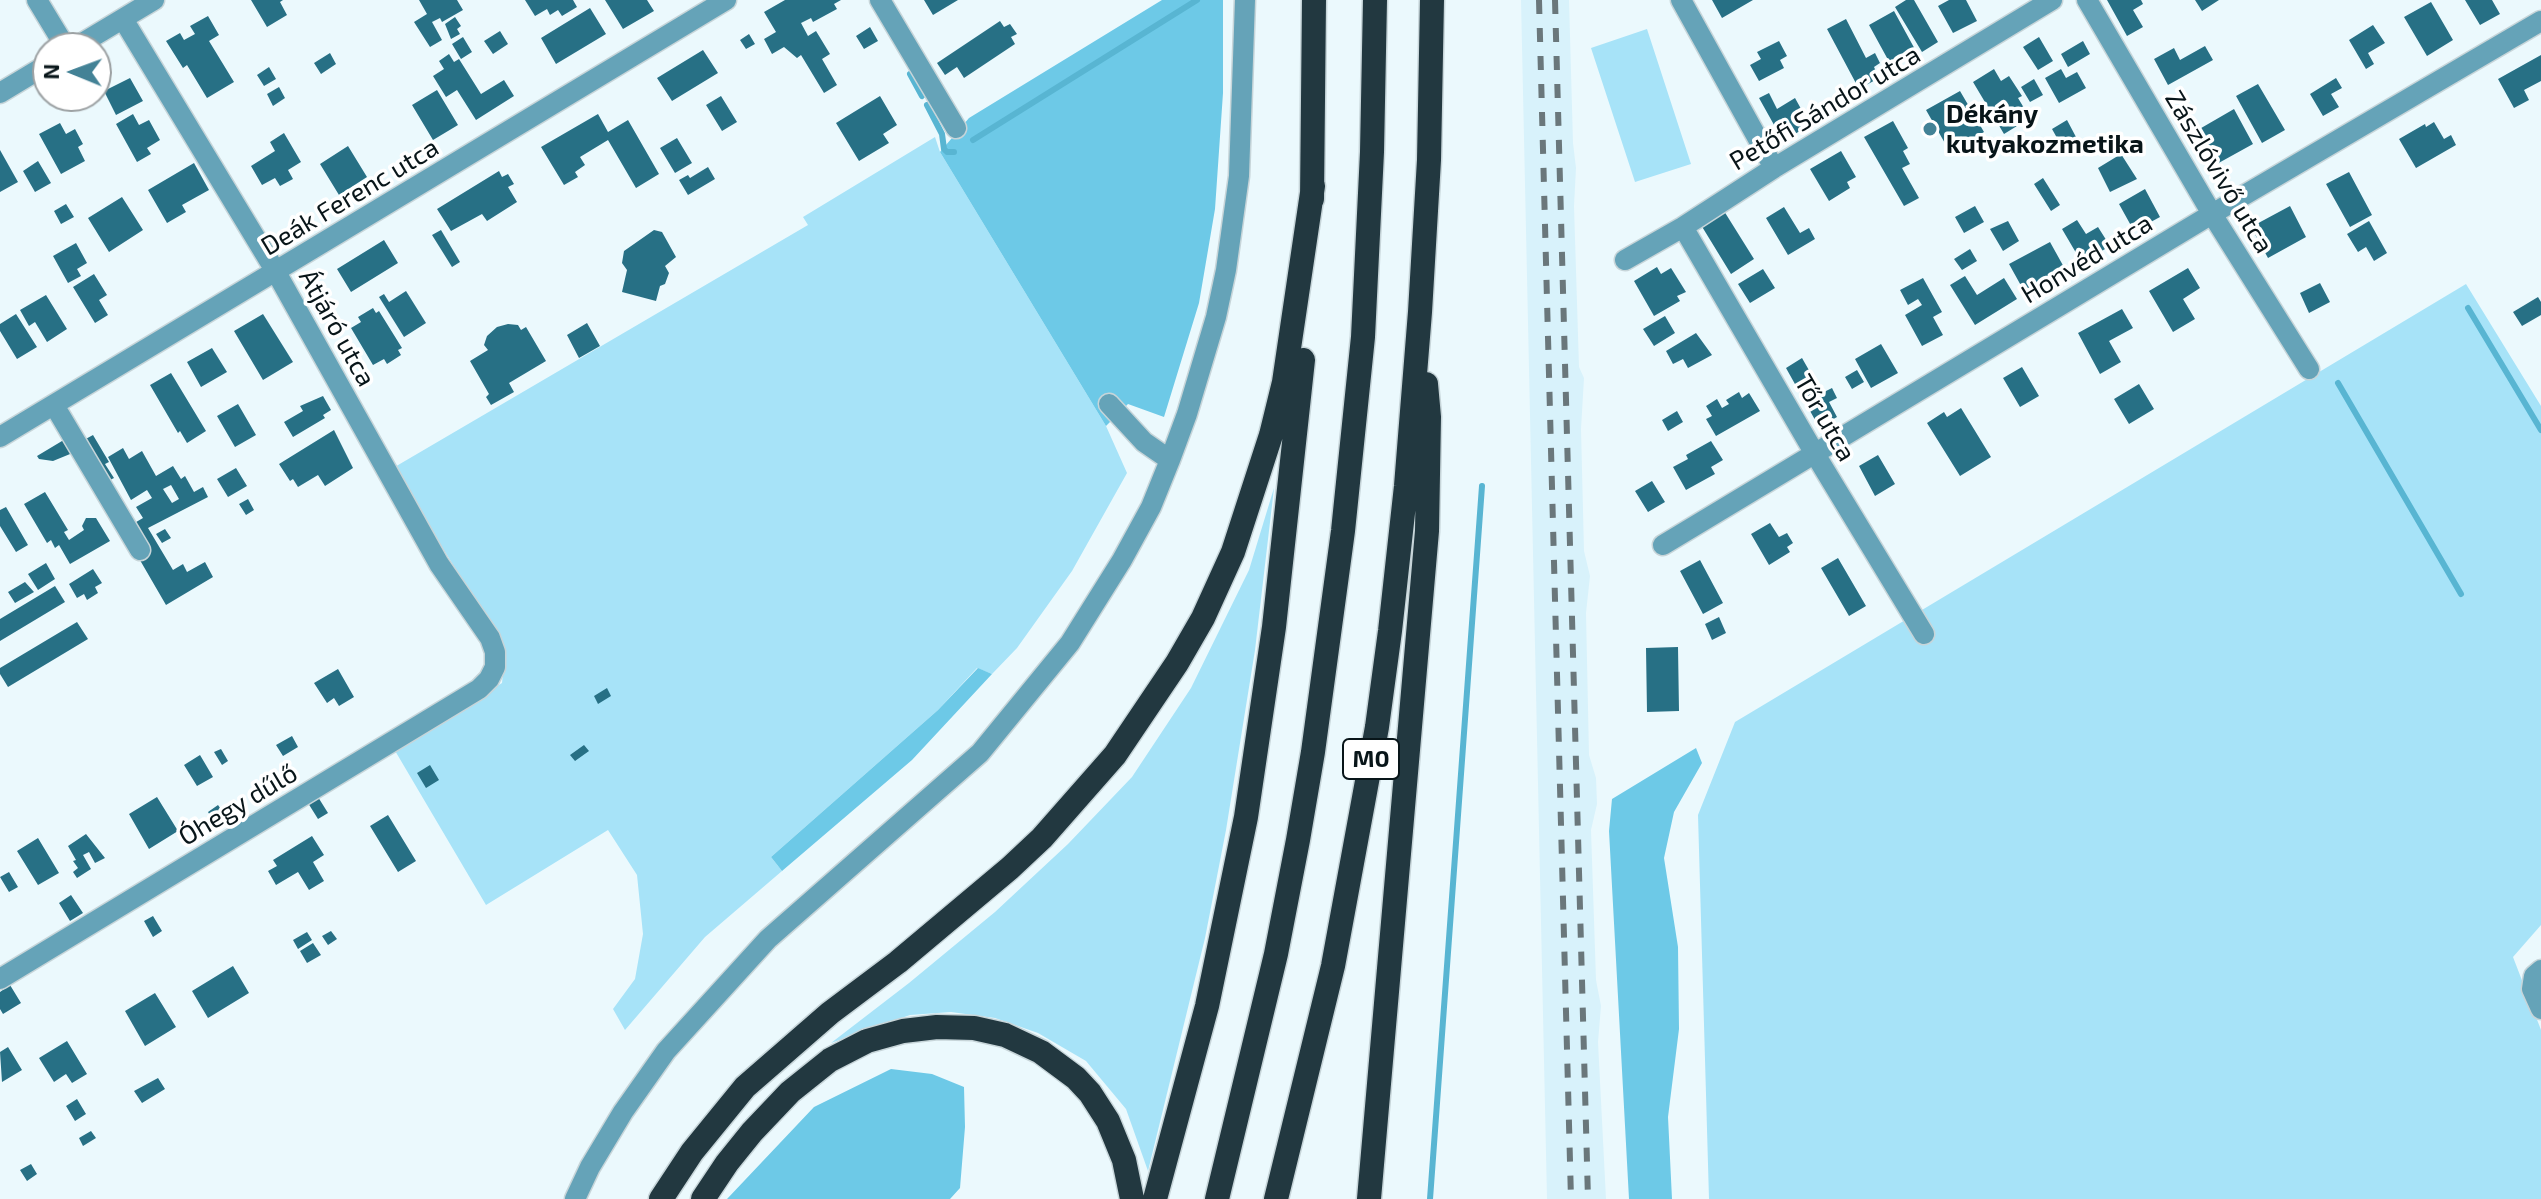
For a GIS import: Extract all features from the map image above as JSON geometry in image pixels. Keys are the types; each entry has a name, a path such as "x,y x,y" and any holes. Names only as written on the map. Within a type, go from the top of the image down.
{"highway":[{"path":"1155,1199 1207,1006 1246,817 1274,627 1309,301 1314,0"},
{"name":"M0","path":"1217,1199 1276,954 1298,840 1343,531 1363,337 1372,152 1375,0"},
{"name":"M0","path":"1276,1199 1333,966 1377,727 1406,486 1420,312 1429,160 1432,0"},
{"path":"661,1199 692,1152 745,1087 830,1013 898,962 1010,868 1081,796 1115,755 1177,663 1203,618 1233,552 1259,477 1284,382 1313,186"},
{"path":"1369,1199 1427,531 1429,417 1420,312"},
{"path":"703,1199 727,1163 769,1113 830,1060 867,1041 903,1031 937,1027 974,1028 1005,1035 1041,1052 1076,1078 1108,1121 1124,1160 1132,1199"}],"street":[{"path":"37,0 56,32"},
{"path":"101,32 154,0"},
{"name":"Deák Ferenc utca","path":"0,437 726,0"},
{"path":"880,0 956,128"},
{"path":"575,1199 623,1112 666,1051 711,999 768,939 980,753 1038,685 1099,599 1151,507 1187,414 1212,332 1229,255 1239,176 1245,0"},
{"path":"1681,0 1774,168"},
{"name":"Petőfi Sándor utca","path":"1625,260 2052,0"},
{"name":"Zászlóvivő utca","path":"2087,0 2212,214 2309,369"},
{"name":"Átjáró utca","path":"123,19 276,272 439,564 490,638 495,652 495,667"},
{"name":"Honvéd utca","path":"1663,545 2212,214 2541,21"},
{"path":"0,93 32,74"},
{"name":"Tőr utca","path":"1683,227 1924,634"},
{"path":"1109,404 1144,442 1170,460"},
{"path":"54,405 140,550"},
{"name":"Óhegy dűlő","path":"0,979 479,689 495,667"},
{"path":"2541,970 2534,976 2532,989 2541,1009"}],"shaded area":[{"path":"1162,0 1223,0 1223,93 1215,209 1199,303 1164,417 1128,404 1106,426 940,152 969,118"},
{"path":"1521,0 1569,0 1576,168 1574,206 1579,367 1584,378 1581,429 1584,551 1590,576 1586,613 1589,755 1596,778 1597,804 1591,830 1596,980 1601,1006 1598,1042 1606,1199 1547,1199"},
{"path":"1647,29 1691,164 1635,182 1591,48"},
{"path":"935,137 940,152 1106,426 1127,473 1072,571 1017,648 992,674 977,668 938,710 771,857 782,871 705,937 625,1030 613,1009 635,979 643,934 637,875 608,830 486,905 394,749 502,683 503,673 501,642 393,468 808,225 803,217"},
{"path":"2466,284 2541,406 2541,925 2513,957 2541,1030 2541,1199 1709,1199 1698,815 1735,722"},
{"path":"1274,488 1255,650 1226,830 1205,938 1148,1171 1126,1109 1086,1061 1038,1033 995,1018 951,1012 910,1015 831,1043 995,912 1068,844 1132,777 1191,688 1249,570"},
{"path":"978,668 992,674 912,760 782,871 771,857 938,710"},
{"path":"1696,748 1702,763 1674,812 1664,858 1678,947 1679,1029 1668,1117 1672,1199 1629,1199 1609,831 1612,799"},
{"path":"891,1069 932,1074 964,1087 965,1127 960,1188 950,1199 727,1199 814,1107"}],"building":[{"path":"251,0 283,0 280,2 287,15 267,27"},
{"path":"419,0 457,0 463,10 442,22 440,18 432,22 442,40 430,47 414,22 427,14"},
{"path":"525,0 573,0 577,7 562,16 558,10 550,15 547,9 535,16"},
{"path":"605,0 647,0 654,11 623,29"},
{"path":"785,0 841,0 834,4 837,9 813,22 811,18 801,23 808,36 816,31 830,54 822,59 837,85 824,93 801,55 797,58 784,47 772,54 764,39 776,32 764,12"},
{"path":"924,0 958,0 933,15"},
{"path":"1712,0 1753,0 1722,18"},
{"path":"1906,0 1914,0 1938,42 1922,52 1895,7"},
{"path":"1949,0 1966,0 1977,21 1953,33 1938,6"},
{"path":"2107,0 2141,0 2143,4 2133,10 2143,27 2127,36"},
{"path":"2195,0 2219,0 2202,11"},
{"path":"2465,0 2492,0 2500,14 2480,25"},
{"path":"2431,2 2453,40 2427,56 2404,17"},
{"path":"590,8 606,34 556,64 541,38"},
{"path":"1894,11 1917,53 1892,67 1869,25"},
{"path":"208,16 219,35 209,41 234,82 207,98 187,65 183,68 166,41 180,33 184,40 195,34 190,26"},
{"path":"455,17 461,26 457,29 460,34 451,39 445,24"},
{"path":"1846,19 1866,58 1875,53 1880,63 1874,67 1879,78 1859,89 1827,29"},
{"path":"1000,21 1004,27 1010,24 1017,34 1011,37 1015,44 964,78 957,67 945,75 937,63"},
{"path":"2373,25 2385,43 2368,53 2374,64 2366,69 2349,40"},
{"path":"870,27 878,41 864,49 856,36"},
{"path":"500,31 508,44 493,54 484,41"},
{"path":"749,34 755,44 746,49 740,40"},
{"path":"463,37 472,52 461,59 452,44"},
{"path":"2039,37 2053,61 2038,70 2023,47"},
{"path":"1779,41 1787,56 1780,60 1784,68 1759,81 1750,65 1761,59 1757,52"},
{"path":"2083,41 2090,54 2068,67 2061,54"},
{"path":"2205,46 2213,60 2168,85 2154,59 2174,48 2180,60"},
{"path":"703,50 718,73 672,101 657,78"},
{"path":"330,53 336,64 321,74 314,63"},
{"path":"449,54 454,62 459,59 481,94 504,80 514,96 476,120 457,90 446,97 433,76 444,69 439,61"},
{"path":"2541,55 2541,81 2524,90 2529,100 2514,108 2498,79"},
{"path":"269,67 276,79 264,86 257,75"},
{"path":"1994,69 2001,81 2009,76 2022,96 2018,98 2030,118 2004,134 1973,82"},
{"path":"2061,69 2066,78 2077,72 2086,88 2059,103 2045,78"},
{"path":"130,78 143,101 116,115 112,107 112,87"},
{"path":"2336,78 2342,88 2331,94 2339,107 2323,116 2310,94"},
{"path":"2034,79 2043,95 2030,102 2021,87"},
{"path":"2258,84 2285,130 2262,143 2236,96"},
{"path":"279,87 285,98 273,106 267,94"},
{"path":"437,90 458,125 433,140 412,105"},
{"path":"1960,91 1984,132 1950,152 1926,110"},
{"path":"1769,93 1777,109 1795,98 1810,125 1783,141 1759,98"},
{"path":"721,96 737,122 722,131 706,105"},
{"path":"880,96 897,125 883,134 889,143 859,161 836,123"},
{"path":"2234,109 2253,144 2215,165 2196,131"},
{"path":"133,114 139,125 149,120 160,140 147,148 151,154 137,162 116,124"},
{"path":"598,114 608,132 628,120 659,174 636,188 608,140 580,157 585,165 575,172 578,177 564,185 541,147"},
{"path":"2067,120 2076,137 2061,145 2052,129"},
{"path":"1893,121 1908,148 1903,151 1910,164 1902,168 1919,198 1904,206 1864,137"},
{"path":"2434,122 2444,139 2451,135 2456,145 2416,168 2399,139"},
{"path":"60,123 66,134 75,129 83,144 78,147 85,161 61,174 39,134"},
{"path":"284,133 301,162 288,170 293,179 280,186 275,178 262,185 251,166 275,151 270,142"},
{"path":"677,138 692,163 675,173 660,148"},
{"path":"348,146 367,177 339,195 320,164"},
{"path":"0,150 18,182 0,192"},
{"path":"1841,151 1856,177 1847,182 1850,188 1829,201 1810,169"},
{"path":"2121,154 2137,179 2110,192 2098,168"},
{"path":"38,161 51,183 35,192 23,171"},
{"path":"194,163 209,190 182,205 186,212 167,223 148,190"},
{"path":"708,167 715,179 688,195 679,180 688,175 690,178"},
{"path":"499,171 502,177 508,174 514,184 508,187 517,202 487,221 482,214 451,231 437,209"},
{"path":"2349,172 2372,215 2350,227 2326,184"},
{"path":"2043,178 2060,205 2051,211 2034,184"},
{"path":"2145,189 2160,217 2134,231 2119,204"},
{"path":"122,197 143,230 109,252 88,218"},
{"path":"66,204 74,217 61,224 54,211"},
{"path":"1975,206 1984,222 1964,233 1955,217"},
{"path":"2290,206 2306,237 2268,258 2251,227"},
{"path":"1784,207 1800,233 1809,228 1815,239 1788,255 1766,218"},
{"path":"1724,211 1754,259 1731,274 1701,225"},
{"path":"2077,220 2086,234 2098,227 2110,246 2082,263 2062,229"},
{"path":"2008,221 2019,241 2003,251 1990,229"},
{"path":"2369,221 2387,253 2374,261 2366,247 2358,252 2347,234"},
{"path":"441,230 460,262 452,267 432,235"},
{"path":"654,230 662,232 676,257 665,266 669,273 665,284 660,286 656,301 622,292 627,270 622,263 624,251"},
{"path":"384,240 398,263 351,292 337,269"},
{"path":"2050,242 2065,269 2024,291 2009,264"},
{"path":"76,243 87,263 77,269 81,276 68,283 53,256"},
{"path":"1970,249 1977,261 1962,270 1954,259"},
{"path":"1657,267 1661,274 1671,268 1686,292 1677,296 1680,301 1654,316 1634,281"},
{"path":"2188,268 2200,288 2183,299 2195,319 2173,332 2149,291"},
{"path":"1763,269 1775,288 1750,303 1738,284"},
{"path":"94,274 107,295 99,300 108,315 95,323 73,287"},
{"path":"1965,276 1977,295 2004,278 2017,299 1975,325 1950,285"},
{"path":"1923,278 1942,312 1933,317 1943,335 1922,346 1905,315 1922,305 1918,299 1908,305 1900,290"},
{"path":"2320,283 2330,302 2309,313 2300,293"},
{"path":"406,291 426,323 404,337 379,297 384,294 389,302"},
{"path":"46,295 67,329 47,342 35,322 29,326 20,310"},
{"path":"2538,297 2541,315 2522,326 2513,312"},
{"path":"373,308 376,313 379,311 402,348 398,350 401,355 387,364 384,359 373,365 351,328 361,322 358,317"},
{"path":"2122,309 2133,328 2109,341 2121,362 2100,374 2078,333"},
{"path":"16,314 37,347 17,359 0,331 0,324"},
{"path":"263,314 293,362 263,380 234,331"},
{"path":"1665,316 1675,333 1654,346 1643,329"},
{"path":"587,323 600,346 579,358 567,335"},
{"path":"518,325 521,330 526,327 546,361 509,383 514,392 491,405 486,397 489,394 470,361 488,350 484,345 487,336 497,327"},
{"path":"1696,333 1712,355 1688,368 1683,359 1673,364 1666,351"},
{"path":"1881,344 1898,373 1871,388 1855,359"},
{"path":"212,348 227,372 201,387 187,362"},
{"path":"1802,358 1822,393 1832,388 1837,398 1829,402 1837,417 1819,427 1786,368"},
{"path":"2022,367 2039,396 2020,407 2003,378"},
{"path":"1857,370 1864,382 1852,389 1845,377"},
{"path":"171,373 206,431 187,443 150,385"},
{"path":"2139,384 2154,409 2129,424 2114,399"},
{"path":"1739,392 1742,398 1749,393 1760,411 1716,436 1706,419 1712,416 1706,406 1717,399 1722,408 1729,404 1726,400"},
{"path":"323,396 331,410 323,415 325,418 293,437 284,422 303,411 300,406"},
{"path":"238,404 256,435 235,447 217,416"},
{"path":"1961,408 1991,457 1960,476 1927,423 1944,412 1947,417"},
{"path":"1677,411 1683,422 1668,431 1662,420"},
{"path":"334,430 353,468 325,486 318,475 298,487 279,464"},
{"path":"93,435 109,462 105,464 114,478 106,482 82,441"},
{"path":"67,438 75,452 53,461 39,459 37,456"},
{"path":"1711,441 1723,460 1711,467 1715,474 1686,490 1673,467 1688,459 1686,455"},
{"path":"123,448 129,459 142,451 156,476 173,466 181,479 185,476 194,492 203,487 208,497 148,528 173,570 183,564 187,572 205,562 213,577 166,605 137,555 131,525 143,518 136,507 152,498 147,490 131,500 108,457","holes":["171,485 179,499 172,503 163,489"]},
{"path":"1878,455 1895,484 1875,496 1859,466"},
{"path":"236,468 247,486 228,497 217,479"},
{"path":"1652,481 1665,502 1648,512 1635,491"},
{"path":"45,492 68,530 64,532 69,540 84,530 82,526 86,518 96,518 110,541 70,564 59,545 55,548 51,540 47,543 24,504"},
{"path":"248,499 254,510 246,515 239,504"},
{"path":"6,507 28,545 16,552 0,526 0,510"},
{"path":"1770,523 1779,537 1787,533 1793,543 1787,547 1790,552 1769,565 1751,534"},
{"path":"165,529 171,538 162,543 156,534"},
{"path":"1838,558 1866,606 1849,616 1821,568"},
{"path":"1700,560 1723,603 1703,614 1680,571"},
{"path":"46,563 55,579 38,590 28,574"},
{"path":"93,569 102,583 95,587 98,593 87,600 84,594 77,598 69,584"},
{"path":"25,582 34,592 15,603 8,592"},
{"path":"55,586 65,602 0,641 0,619"},
{"path":"1719,617 1726,633 1712,640 1705,624"},
{"path":"77,622 88,639 8,687 0,668"},
{"path":"1678,647 1679,711 1647,712 1646,648"},
{"path":"338,669 354,697 339,706 334,698 327,703 314,683"},
{"path":"607,688 611,696 598,704 594,696"},
{"path":"292,736 298,747 283,756 276,745"},
{"path":"584,745 589,751 575,761 570,755"},
{"path":"221,749 228,761 222,765 214,752"},
{"path":"200,755 213,777 197,786 184,765"},
{"path":"430,765 439,780 426,788 417,773"},
{"path":"157,797 178,831 149,849 129,814"},
{"path":"318,797 328,813 318,819 308,803"},
{"path":"218,805 223,812 212,819 208,812"},
{"path":"388,815 416,861 398,872 370,826"},
{"path":"86,834 105,858 95,863 89,852 83,855 91,869 77,878 73,872 78,868 73,861 76,860 68,846"},
{"path":"312,836 324,855 313,862 324,881 309,890 298,872 276,885 268,871 277,866 273,860"},
{"path":"38,838 59,873 38,885 17,851"},
{"path":"9,872 18,887 9,892 0,877"},
{"path":"71,895 83,913 70,921 59,903"},
{"path":"153,916 162,931 153,937 144,921"},
{"path":"331,931 337,939 328,945 322,936"},
{"path":"307,932 312,940 298,949 293,940"},
{"path":"313,943 321,955 307,963 300,951"},
{"path":"233,966 249,993 208,1018 192,991"},
{"path":"10,985 21,1003 3,1014 0,992"},
{"path":"155,993 176,1027 145,1046 125,1011"},
{"path":"67,1041 87,1074 72,1083 66,1074 54,1082 39,1058"},
{"path":"8,1047 22,1070 2,1082 0,1052"},
{"path":"158,1078 165,1089 142,1103 134,1091"},
{"path":"77,1099 86,1114 75,1121 66,1106"},
{"path":"91,1131 96,1138 83,1146 79,1138"},
{"path":"31,1164 37,1174 27,1181 20,1170"}],"waterway":[{"path":"973,140 1197,0"},
{"path":"910,74 922,96"},
{"path":"927,105 942,134 944,149 954,152"},
{"path":"2468,308 2541,430"},
{"path":"2338,383 2461,594"},
{"path":"1430,1199 1482,486"}],"railway":[{"path":"1539,0 1571,1199"},
{"path":"1555,0 1588,1199"}],"place":[{"name":"Dékány kutyakozmetika","path":"1930,129"}]}
